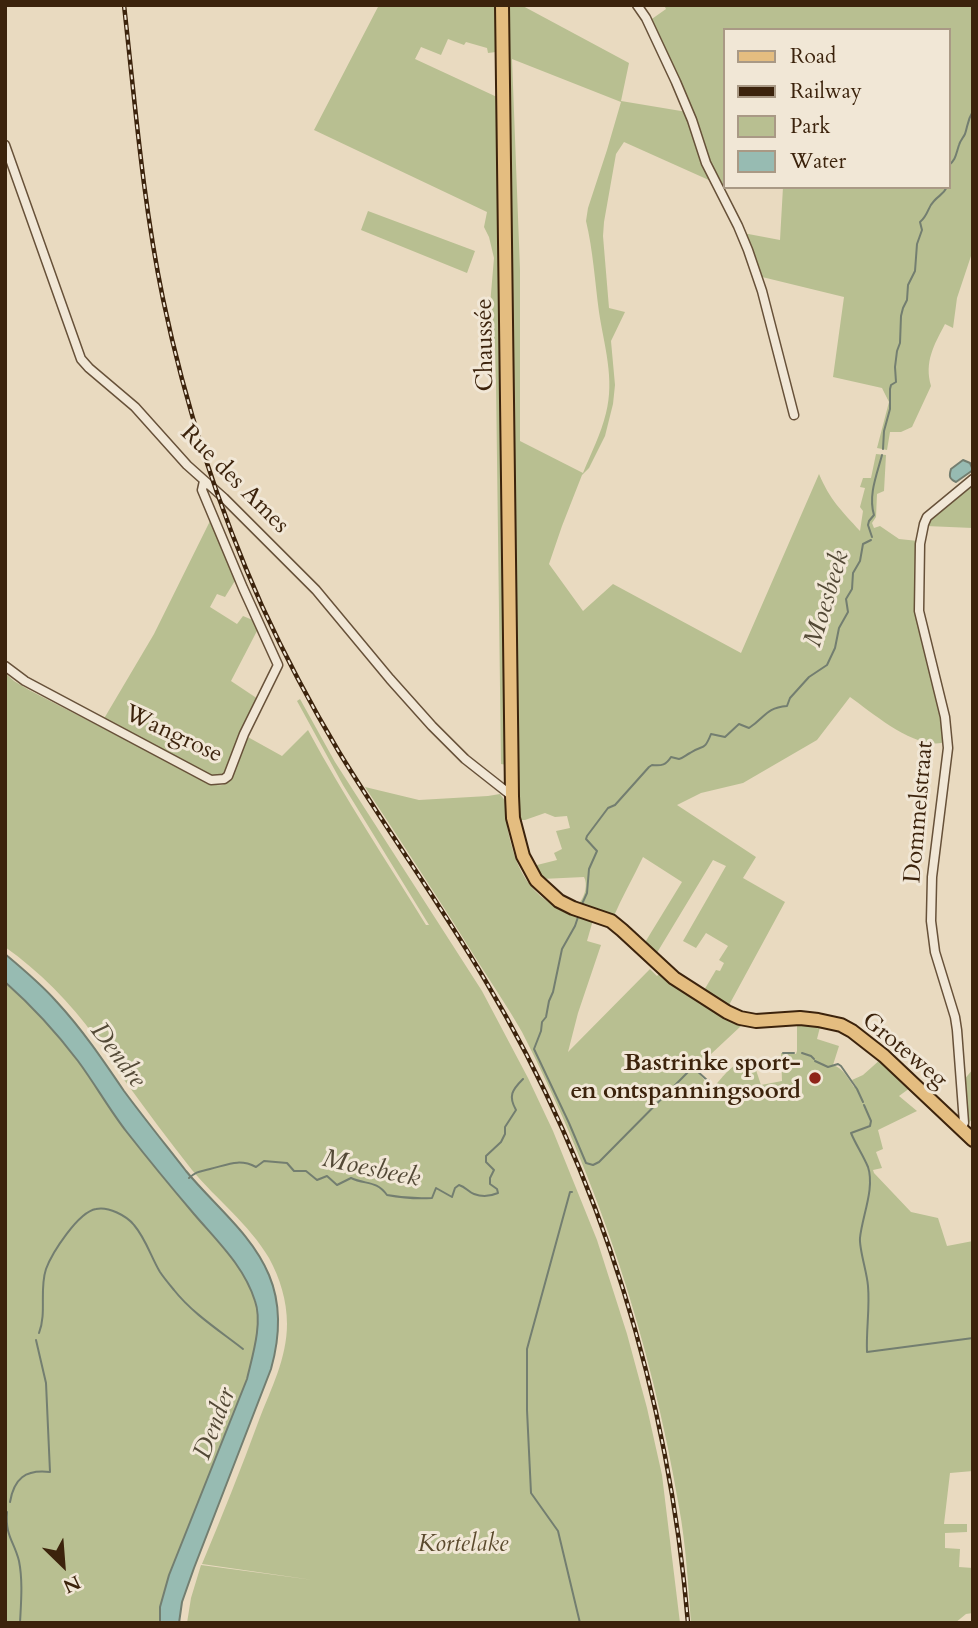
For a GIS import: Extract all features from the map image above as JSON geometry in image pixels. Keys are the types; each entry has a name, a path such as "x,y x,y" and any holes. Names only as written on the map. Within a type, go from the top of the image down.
{"main road":[{"name":"Chaussée","path":"502,5 512,796"},
{"name":"Groteweg","path":"512,796 513,818 523,856 542,886 559,901 611,921 674,978 740,1018 756,1021 800,1018 818,1020 852,1031 884,1056 973,1140"}],"street":[{"path":"637,5 665,58 692,120 706,163 748,250 762,291 794,415"},
{"name":"Rue des Ames","path":"5,145 81,359 135,407 187,465 316,590 432,726 465,759 512,796"},
{"name":"Dommelstraat","path":"960,1128 964,1123 957,1030 935,952 931,921 932,877 947,758 947,737 945,717 920,618 918,576 924,524 928,517 973,479"},
{"name":"Wangrose","path":"5,666 25,681 211,780 228,776 244,734 278,665 202,490 204,481"}],"green space":[{"path":"379,5 497,5 496,52 488,53 487,48 466,42 464,45 448,39 441,55 421,47 415,59 497,97 507,765 501,764 496,383 490,305 494,258 484,227 487,212 314,130"},
{"path":"507,5 521,5 629,63 621,101 687,112 711,181 624,142 616,154 603,236 609,308 625,312 611,341 615,385 613,404 605,436 589,468 582,475 549,564 583,611 613,584 741,653 819,474 832,498 860,531 863,511 860,507 865,488 860,487 863,478 871,478 876,454 886,455 884,491 877,494 876,517 872,523 874,528 880,526 899,539 918,541 917,591 946,742 934,743 909,736 850,697 817,740 743,783 701,793 677,805 756,857 743,878 785,902 728,1007 703,992 716,970 720,971 724,963 719,960 728,946 706,933 696,948 683,941 726,866 713,860 655,956 644,944 682,882 643,857 613,918 580,905 586,883 584,877 542,879 533,866 557,860 554,853 562,849 556,831 570,828 567,816 555,817 545,813 518,820","holes":["512,59 621,102 586,221 608,362 609,388 604,421 583,473 520,441 520,270"]},
{"path":"664,5 973,5 973,250 957,298 953,328 945,324 931,354 931,386 912,427 901,432 890,432 887,450 877,448 889,402 882,388 833,377 844,297 758,276 743,233 780,240 783,189 950,189 950,28 722,28 722,187 719,187 649,21 666,9"},
{"path":"368,211 475,251 467,273 361,230"},
{"path":"973,483 973,528 926,526 930,519"},
{"path":"211,519 236,579 225,597 217,594 210,607 237,624 243,616 255,621 258,629 231,681 258,699 224,776 211,776 102,722 154,634"},
{"name":"Kortelake","path":"5,673 29,690 216,785 229,780 246,736 282,756 308,730 336,780 426,925 429,925 343,785 297,701 300,699 335,762 482,991 553,1131 597,1240 647,1408 662,1475 680,1623 187,1623 201,1565 313,1580 202,1564 281,1361 287,1324 284,1298 269,1258 261,1246 192,1170 86,1024 42,977 5,947"},
{"path":"365,787 419,800 500,794 506,803 507,828 513,850 526,879 535,891 559,908 593,920 587,941 601,945 568,1052 650,969 708,1009 741,1026 695,1069 712,1089 733,1066 752,1058 761,1085 782,1081 781,1053 796,1054 797,1025 820,1027 817,1039 839,1046 833,1065 842,1071 854,1087 856,1086 852,1080 863,1075 881,1059 910,1088 899,1096 917,1111 878,1130 883,1149 876,1152 882,1168 873,1170 911,1212 938,1218 947,1246 973,1241 973,1471 950,1473 944,1524 967,1524 967,1532 945,1533 945,1548 960,1549 959,1567 973,1568 973,1613 966,1614 955,1623 691,1623 687,1565 667,1445 637,1323 598,1204 550,1089 522,1032"},
{"path":"5,983 34,1010 78,1061 133,1139 234,1260 255,1301 258,1319 256,1340 247,1379 169,1575 160,1607 160,1623 5,1623"},
{"path":"973,1069 973,1118 967,1125 963,1081"}],"water":[{"path":"963,460 970,463 973,470 956,482 950,477 951,469"},
{"path":"5,954 44,989 75,1023 186,1171 253,1246 269,1275 276,1298 278,1322 271,1369 194,1568 182,1602 179,1623 160,1623 160,1607 169,1575 247,1379 257,1330 255,1301 237,1265 126,1131 70,1050 5,982"}],"waterway":[{"name":"Moesbeek","path":"950,164 973,111"},
{"name":"Moesbeek","path":"883,449 884,431 890,409 890,389 896,382 895,367 900,343 901,316 907,300 908,285 915,271 917,244 922,230 920,222 946,189"},
{"path":"872,537 868,525 874,515 873,492 882,455"},
{"name":"Moesbeek","path":"582,904 587,893 589,869 597,851 586,839 587,836 608,808 615,805 649,767 663,764 671,757 680,759 703,747 711,734 725,737 739,724 749,728 770,711 787,706 790,698 809,677 827,665 835,648 839,628 848,612 846,599 852,589 853,573 860,561 863,544 871,540"},
{"path":"578,917 562,949 553,992 534,1049 586,1163 593,1165 599,1162 691,1069"},
{"path":"783,1053 794,1053"},
{"path":"802,1053 814,1059"},
{"path":"815,1061 828,1067 838,1064 841,1066 863,1102"},
{"path":"696,1070 709,1080"},
{"name":"Moesbeek","path":"189,1178 199,1172 228,1164 244,1163 256,1167 264,1161 287,1163 294,1171 306,1171 317,1180 327,1176 337,1185 351,1178 375,1185 387,1195 399,1197 432,1198 436,1188 452,1197 459,1185 477,1195 495,1194 498,1193 497,1189 490,1184 494,1170 486,1162 486,1156 501,1142 505,1134 505,1127 516,1110 512,1093 523,1079"},
{"path":"864,1105 871,1121 870,1126 851,1133 870,1175 860,1238 869,1302 867,1352 973,1338"},
{"path":"572,1192 527,1349 527,1410 531,1493 558,1531 580,1623"},
{"path":"39,1333 44,1277 49,1262 81,1217 101,1208 117,1212 131,1222 142,1236 160,1272 181,1298 243,1349"},
{"path":"10,1502 14,1487 22,1477 34,1472 50,1472 46,1383 36,1340"},
{"path":"7,1512 9,1533 20,1569 20,1623"}],"railway":[{"path":"124,5 140,153 156,263 192,416 217,493 262,606 308,698 357,781 485,980 527,1055 596,1210 646,1371 665,1454 679,1538 688,1623"}],"place":[{"name":"Bastrinke sport- en ontspanningsoord","path":"815,1078"}],"water label":[{"name":"Dendre","path":"117,1056"},
{"name":"Dender","path":"216,1424"}]}
